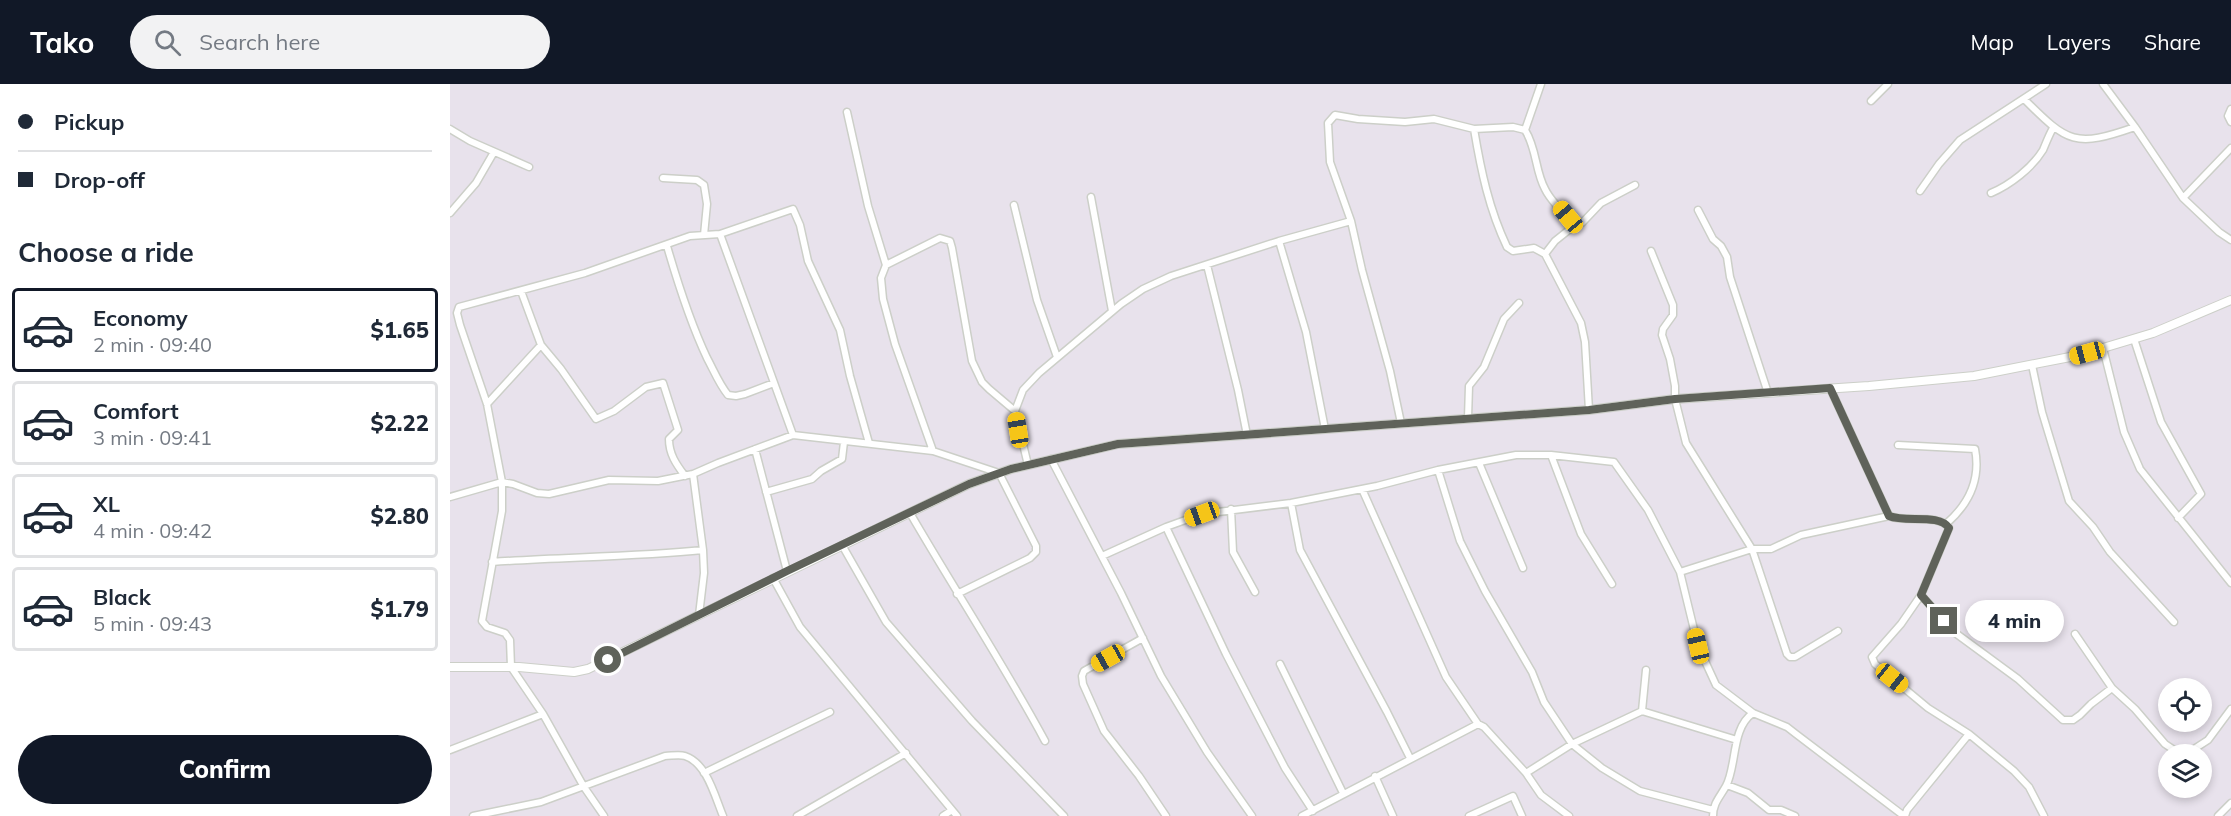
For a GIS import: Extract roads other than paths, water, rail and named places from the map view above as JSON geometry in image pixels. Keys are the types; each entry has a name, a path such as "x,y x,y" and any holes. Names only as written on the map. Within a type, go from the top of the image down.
{"street":[{"path":"1525,130 1541,84"},
{"path":"1871,100 1888,84"},
{"path":"1920,191 1960,140 2046,84"},
{"path":"2103,84 2183,198 2219,232 2231,240"},
{"path":"2024,99 2053,128 2075,139 2091,139 2135,127"},
{"path":"2231,109 2228,116 2231,122"},
{"path":"847,112 868,206 886,264 881,279 885,306 895,344 933,451"},
{"path":"1401,423 1390,371 1351,221 1330,162 1328,123 1330,119 1335,115 1405,122 1434,118 1474,129 1513,127 1525,130 1532,141 1545,190 1568,217 1570,229"},
{"path":"1991,193 2017,178 2042,150 2053,128"},
{"path":"450,129 470,141 529,167"},
{"path":"1474,129 1481,175 1507,247 1514,251 1534,248 1545,254 1581,323 1585,342 1589,410"},
{"path":"2183,198 2231,148"},
{"path":"450,213 476,183 494,152"},
{"path":"663,178 697,180 704,185 707,204 704,235"},
{"path":"1545,254 1555,241 1570,229 1582,224 1601,203 1635,185"},
{"path":"1091,197 1112,311"},
{"path":"1014,205 1037,300 1057,357"},
{"path":"604,816 584,787 543,714 511,667 510,640 505,633 487,627 482,621 502,511 502,482 487,404 457,314 459,307 585,273 690,236 720,234 793,209 800,225 808,261 840,330 869,443"},
{"path":"1698,210 1713,239 1721,246 1727,257 1730,277 1768,393"},
{"path":"1028,465 1015,411 1023,390 1057,357 1112,311 1143,289 1171,276 1279,241 1351,221"},
{"path":"720,234 793,435"},
{"path":"886,264 940,238 950,241 972,361 982,382 1015,411"},
{"path":"1279,241 1306,332 1325,429"},
{"path":"667,246 691,320 721,387 728,395 736,396 774,383"},
{"path":"1651,251 1673,305 1673,315 1663,329 1662,335 1670,359 1675,399 1686,443 1752,549 1788,654 1790,657 1795,657 1838,631"},
{"path":"1207,265 1247,435"},
{"path":"521,291 541,345 596,419 614,411 646,387 663,383 678,430 669,439 669,449 674,461 685,476"},
{"path":"450,667 511,667 574,672 588,669 969,484 1028,465 1118,444 1589,410 1675,399 1974,376 2032,365 2134,339 2231,300"},
{"path":"1468,418 1469,386 1484,367 1504,319 1519,303"},
{"path":"2134,339 2161,422 2201,494 2178,518"},
{"path":"487,404 541,345"},
{"path":"2103,348 2124,432 2140,469 2231,584"},
{"path":"2032,365 2042,412 2069,501 2093,527 2110,552 2174,622"},
{"path":"1830,388 1889,516"},
{"path":"450,496 502,482 537,493 549,494 609,480 658,481 693,474 793,435 933,451 999,473 1036,546 1036,552 1030,558 957,594"},
{"path":"766,492 812,479 842,459 844,442"},
{"path":"1898,445 1975,449 1976,483 1956,515 1946,524"},
{"path":"754,449 787,571"},
{"path":"1102,556 1166,527 1202,514 1291,503 1516,455 1551,455 1614,462 1648,510 1680,572 1698,646 1716,685 1753,713 1787,727 1905,816 1907,810 1969,734"},
{"path":"1551,455 1581,534 1612,584"},
{"path":"1051,459 1161,676 1207,752 1252,816"},
{"path":"1479,463 1523,568"},
{"path":"1438,470 1460,541 1485,591 1532,672 1548,708 1572,744 1602,768 1640,791 1713,813 1717,799 1727,785 1737,740 1745,718 1753,713"},
{"path":"693,474 704,573 699,615"},
{"path":"1362,489 1446,677 1478,724 1484,727 1526,773 1541,795 1569,816"},
{"path":"1291,503 1299,550 1410,758"},
{"path":"1231,509 1233,552 1255,592"},
{"path":"910,513 957,594 1019,692 1045,741"},
{"path":"1680,572 1752,549 1772,549 1801,535 1889,516 1897,519 1939,520 1946,524 1949,528 1948,533 1921,595 1901,624 1872,657 1875,664 1928,708 1969,734 2014,771 2029,787 2044,816"},
{"path":"1166,527 1226,654 1280,758 1312,811"},
{"path":"842,545 886,622 972,721 1064,816"},
{"path":"492,562 573,556 638,556 703,550"},
{"path":"773,578 800,627 957,816"},
{"path":"1921,595 1954,632 2018,679 2063,720 2073,720 2080,716 2112,688"},
{"path":"2075,634 2112,688 2135,709 2165,744 2177,752 2191,751 2208,740 2231,709"},
{"path":"1143,638 1084,671 1083,684 1104,731 1166,816"},
{"path":"1280,664 1343,793"},
{"path":"1642,711 1646,670"},
{"path":"1526,773 1572,744 1642,711 1737,740"},
{"path":"704,773 830,712"},
{"path":"450,750 543,714"},
{"path":"1302,816 1478,724"},
{"path":"797,816 906,753"},
{"path":"473,816 541,802 665,756 684,755 695,761 704,773 723,816"},
{"path":"1375,776 1393,816"},
{"path":"1727,785 1748,793 1769,810 1781,810 1795,816"},
{"path":"1469,816 1513,796 1522,816"},
{"path":"2218,816 2231,803"},
{"path":"943,816 952,810"}]}
